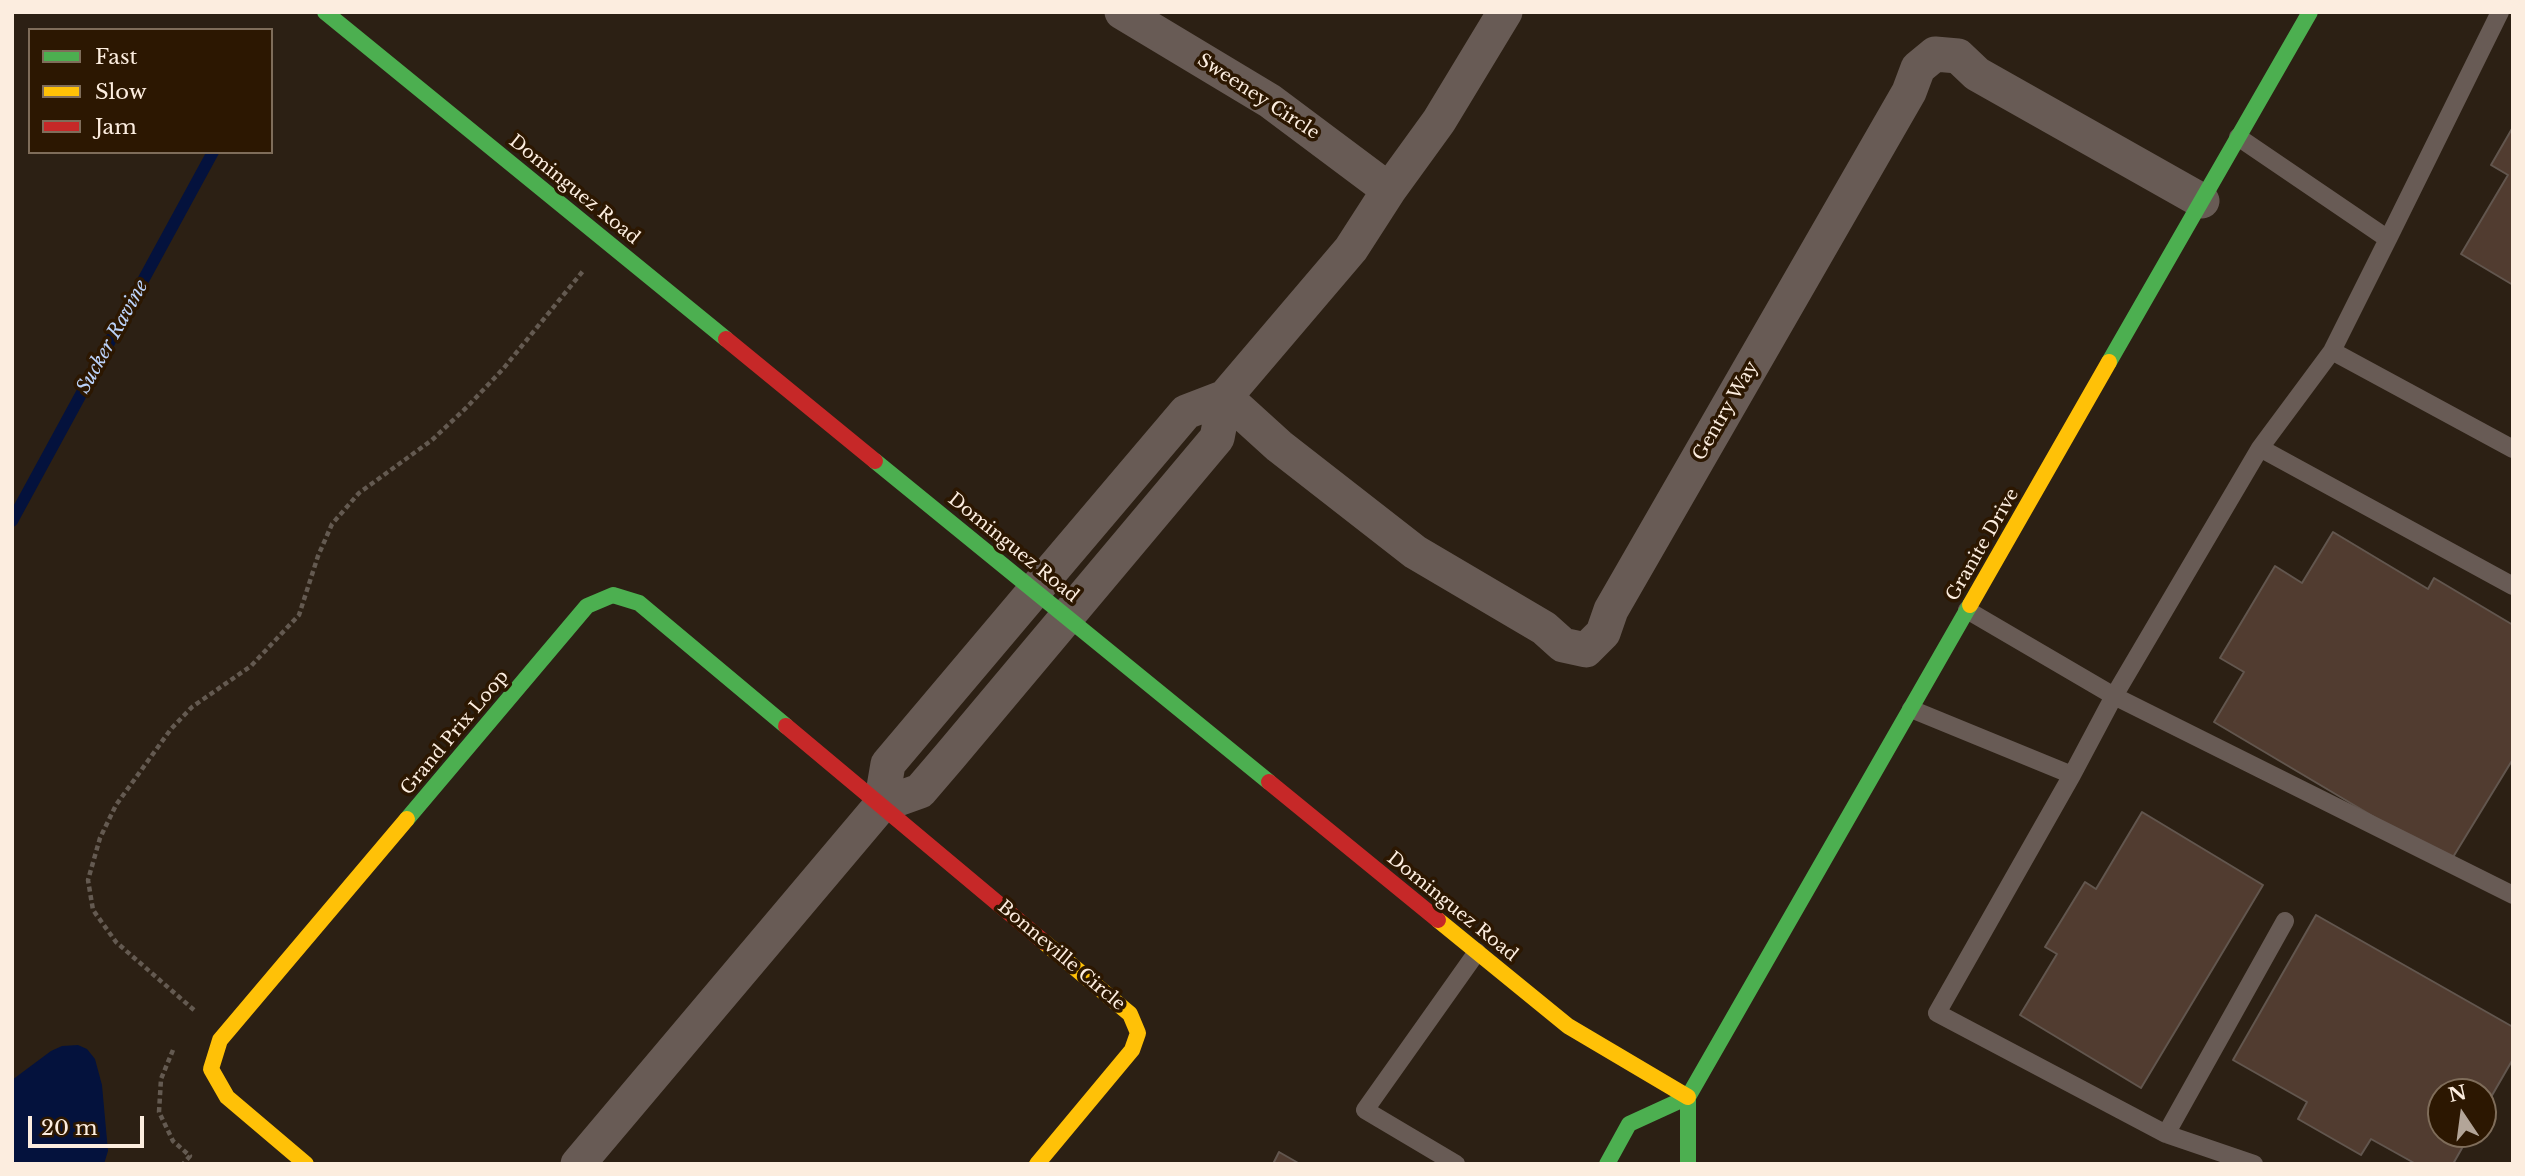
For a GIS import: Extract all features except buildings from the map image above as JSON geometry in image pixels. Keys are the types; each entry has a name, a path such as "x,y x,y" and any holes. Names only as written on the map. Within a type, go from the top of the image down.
{"street":[{"name":"Dominguez Road","path":"325,12 1568,1026 1688,1097"},
{"name":"Sweeney Circle","path":"1122,12 1270,101 1389,190"},
{"path":"881,805 888,764 1035,590 1186,412 1225,397 1351,249 1389,190 1439,121 1505,12"},
{"name":"Granite Drive","path":"1688,1164 1688,1097 2310,12"},
{"name":"Gentry Way","path":"1225,397 1279,446 1415,552 1544,628 1563,645 1586,650 1603,634 1611,610 1902,104 1918,68 1935,54 1958,57 1978,74 2202,201"},
{"path":"578,1164 881,805 920,791 1067,617 1217,438 1225,397"},
{"name":"Grand Prix Loop","path":"306,1164 227,1097 211,1069 220,1040 587,606 613,596 639,603 881,805"},
{"name":"Bonneville Circle","path":"881,805 1130,1014 1138,1033 1132,1050 1037,1164"},
{"path":"1607,1164 1629,1124 1688,1097"}],"lane":[{"path":"2254,1164 2166,1134 1937,1013 2114,696 2260,448 2332,351 2500,12"},
{"path":"2238,138 2388,239"},
{"path":"2332,351 2513,449"},
{"path":"2260,448 2513,586"},
{"path":"1968,610 2114,696 2513,895"},
{"path":"1910,709 2072,775"},
{"path":"2166,1134 2285,921"},
{"path":"1456,1164 1365,1110 1477,952"}],"path":[{"path":"204,1018 116,942 93,910 88,880 100,838 116,805 171,729 192,707 251,666 299,615 318,556 332,524 350,503 359,493 432,440 467,407 503,369 607,242"},
{"path":"173,1049 161,1079 159,1112 173,1141 190,1157 183,1164"}],"water":[{"path":"78,1045 87,1049 95,1059 102,1085 108,1151 104,1164 12,1164 12,1080 51,1051 62,1046"}],"waterway":[{"name":"Sucker Ravine","path":"12,521 212,154"}],"traffic: fast":[{"path":"325,12 726,339"},
{"path":"2109,362 2310,12"},
{"path":"875,461 1269,782"},
{"path":"407,819 587,606 613,595 639,603 786,726"},
{"path":"1688,1164 1688,1097 1970,605"},
{"path":"1607,1164 1629,1124 1688,1097"}],"traffic: slow":[{"path":"1970,605 2109,362"},
{"path":"306,1164 227,1097 211,1069 220,1040 407,819"},
{"path":"1438,920 1568,1026 1688,1097"},
{"path":"1037,1164 1132,1050 1138,1033 1130,1014 1044,942"}],"traffic: jam":[{"path":"726,339 875,461"},
{"path":"786,726 1044,942"},
{"path":"1269,782 1438,920"}]}
